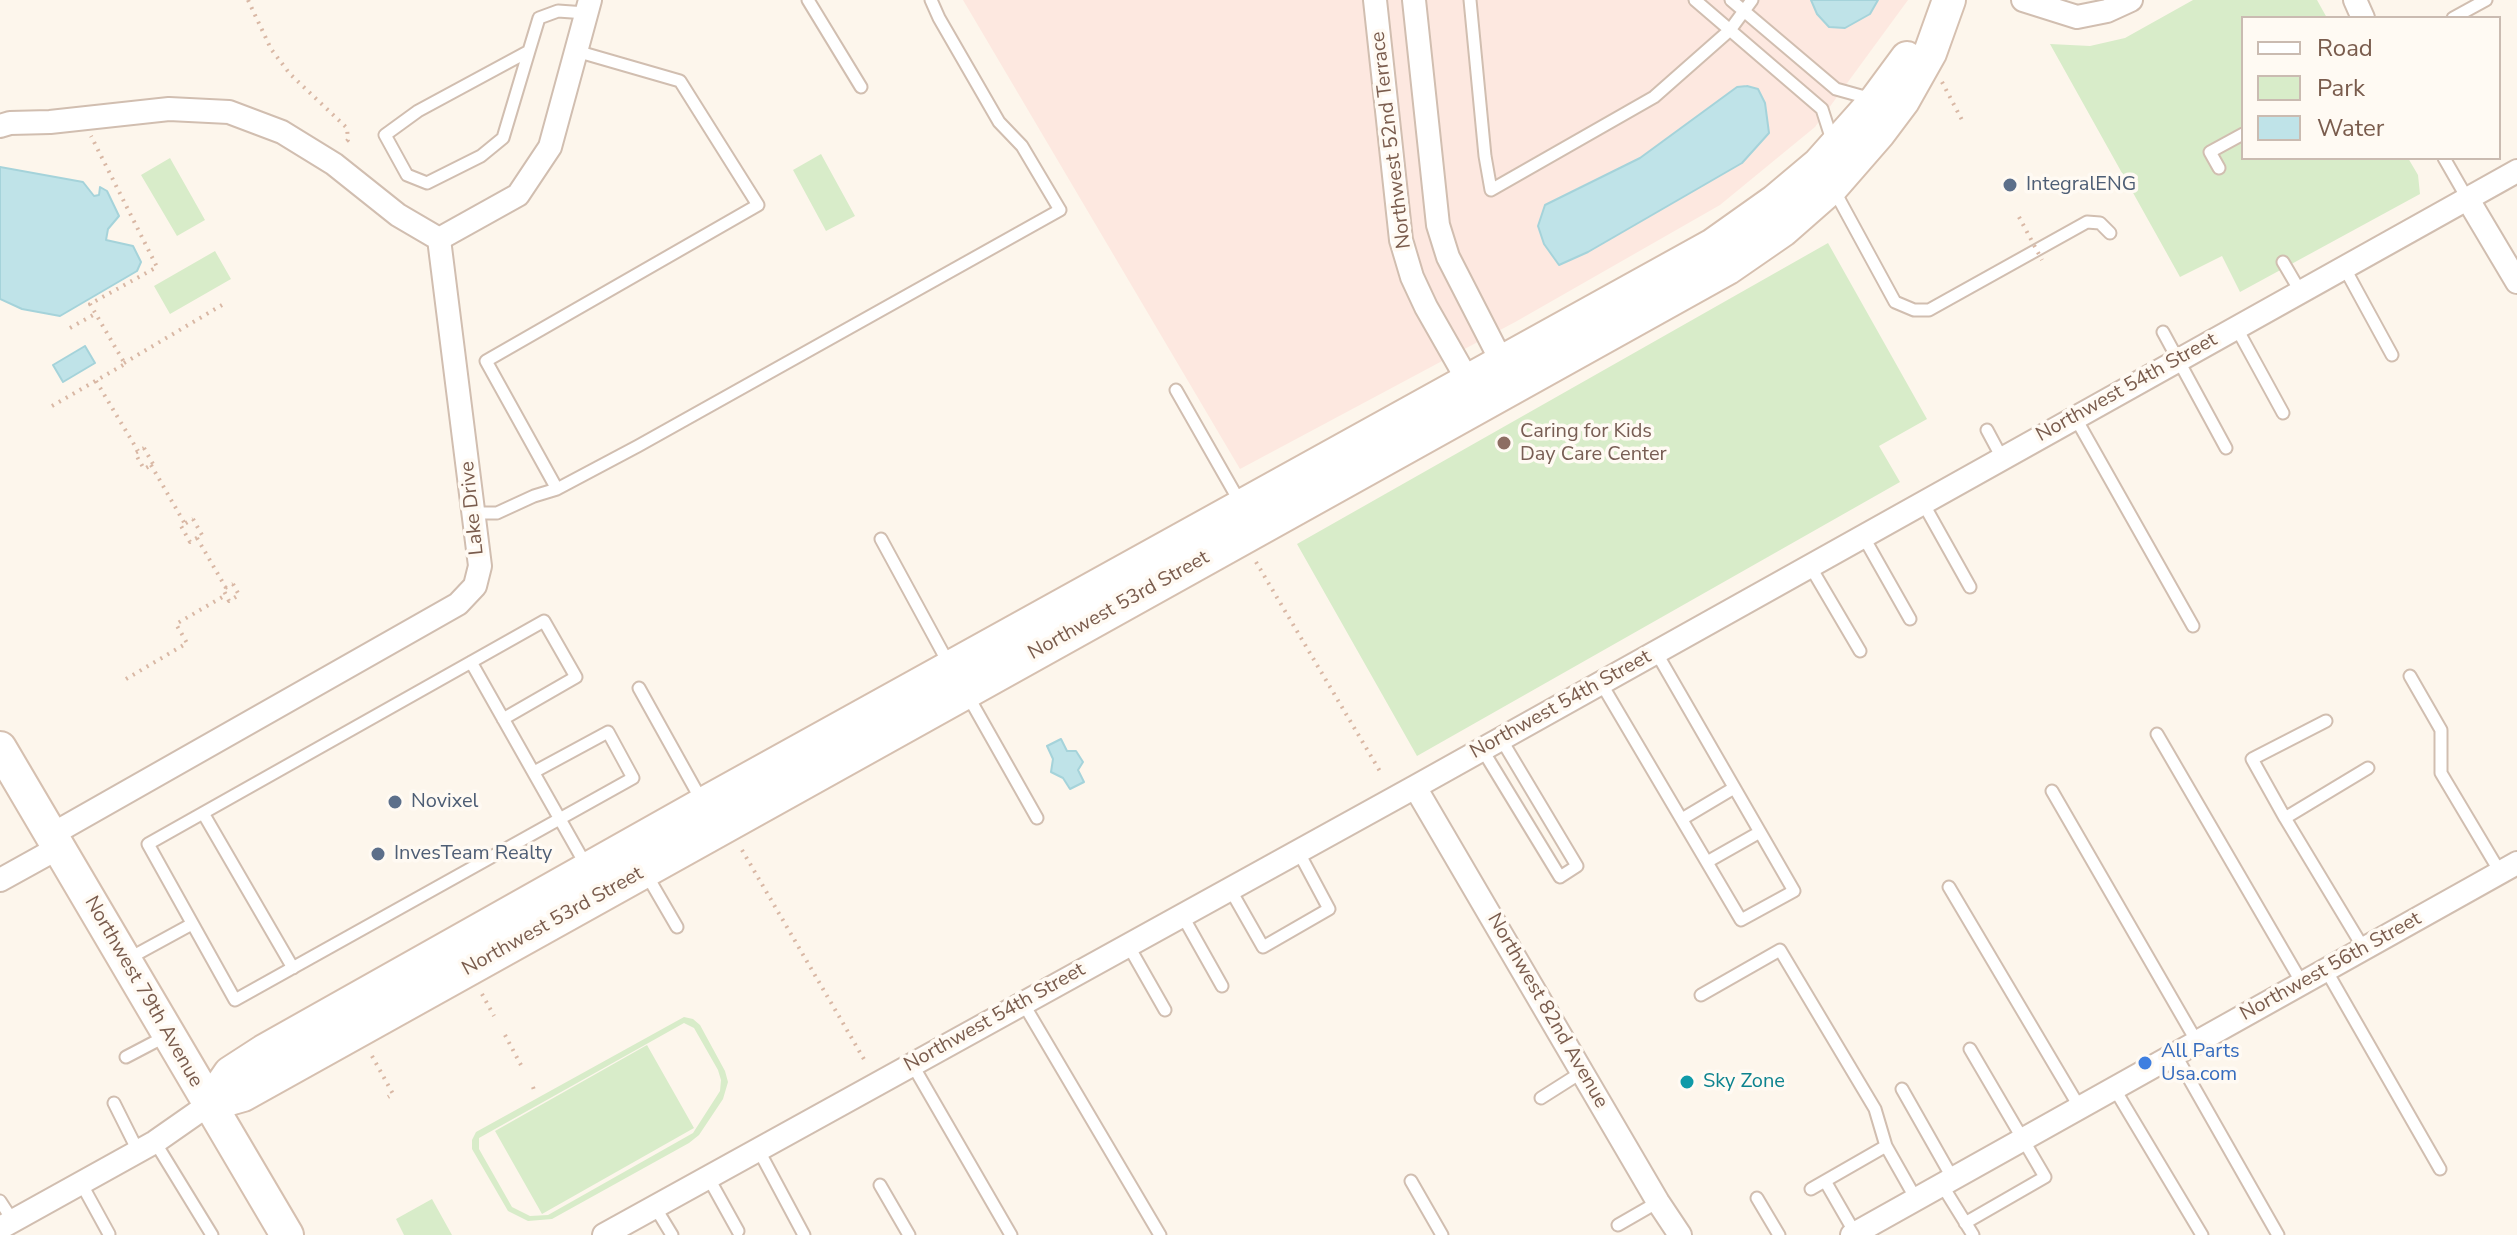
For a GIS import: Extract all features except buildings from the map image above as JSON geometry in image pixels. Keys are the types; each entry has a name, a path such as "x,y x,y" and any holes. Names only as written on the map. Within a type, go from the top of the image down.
{"street":[{"name":"Northwest 52nd Terrace","path":"1375,0 1401,240 1412,277 1475,392"},
{"name":"Northwest 52nd Terrace","path":"1414,0 1438,225 1448,257 1508,374"},
{"path":"2023,0 2077,17 2107,11 2131,0"},
{"name":"Northwest 53rd Street","path":"1508,374 1713,245 1775,201 1834,148 1876,100 1946,6"},
{"name":"Northwest 53rd Street","path":"6,1225 147,1147 208,1105 243,1095 596,882 703,804 958,680 1508,374 1728,268 1783,230 1832,187 1903,101 1930,53 1946,6"},
{"path":"0,126 169,109 229,112 282,132 312,150 398,215 439,239 518,195 550,147 588,7"},
{"path":"1832,187 1830,168 1834,148"},
{"path":"1394,171 1431,166"},
{"name":"Northwest 54th Street","path":"604,1235 1415,787 2517,171"},
{"path":"2467,198 2517,282"},
{"name":"Lake Drive","path":"0,880 54,842 458,604 475,586 480,566 439,239"},
{"name":"Northwest 53rd Street","path":"596,882 645,871 1242,506 1475,392"},
{"name":"Northwest 79th Avenue","path":"0,748 281,1233"},
{"name":"Northwest 82nd Avenue","path":"1415,787 1680,1235"},
{"name":"Northwest 56th Street","path":"1854,1234 2508,868"}],"lane":[{"path":"808,0 861,87"},
{"path":"474,513 497,513 557,489 1060,210 1022,146 999,122 931,0"},
{"path":"1470,0 1491,190 1641,105 1692,66 1730,30 1752,0"},
{"path":"1695,0 1822,109 1834,148"},
{"path":"1731,0 1836,89 1876,100"},
{"path":"2457,16 2486,0"},
{"path":"529,51 418,111 385,135 407,175 427,183 481,156 503,138 539,18 558,11 588,7"},
{"path":"557,489 486,361 758,205 680,81 576,51"},
{"path":"2219,168 2210,152 2241,135"},
{"path":"2445,160 2467,198"},
{"path":"1832,187 1895,302 1914,310 1929,310 2087,222 2100,223 2110,233"},
{"path":"2283,262 2300,291"},
{"path":"2344,267 2392,355"},
{"path":"2236,327 2283,413"},
{"path":"2163,332 2226,448"},
{"path":"1176,390 1242,506"},
{"path":"2075,417 2193,626"},
{"path":"1987,430 2002,458"},
{"path":"1923,503 1970,587"},
{"path":"1863,536 1910,619"},
{"path":"881,539 1037,818"},
{"path":"1810,566 1860,651"},
{"path":"503,719 576,677 544,621 148,844 235,1000 633,778 608,732 534,772"},
{"path":"1601,683 1741,920 1794,891 1656,652"},
{"path":"471,662 596,882"},
{"path":"2410,676 2441,730 2441,773 2508,868"},
{"path":"639,688 703,804"},
{"path":"2326,721 2252,759 2364,949"},
{"path":"2157,734 2302,983"},
{"path":"1492,744 1577,866 1560,877 1492,744"},
{"path":"2285,818 2368,768"},
{"path":"1682,819 1734,788"},
{"path":"2052,791 2197,1042"},
{"path":"203,813 293,968"},
{"path":"1707,862 1760,832"},
{"path":"1230,889 1263,947 1329,909 1298,851"},
{"path":"645,871 677,927"},
{"path":"1949,887 2080,1108"},
{"path":"1182,915 1222,986"},
{"path":"125,961 192,924"},
{"path":"1128,945 1165,1010"},
{"path":"1701,995 1780,950 1875,1109 1886,1146 1916,1199"},
{"path":"2326,970 2440,1169"},
{"path":"1023,1003 1160,1235"},
{"path":"126,1057 168,1035"},
{"path":"1965,1223 2045,1177 1970,1049"},
{"path":"2175,1054 2278,1235"},
{"path":"912,1064 1011,1235"},
{"path":"1541,1098 1582,1072"},
{"path":"2114,1088 2202,1235"},
{"path":"1902,1089 1973,1235"},
{"path":"114,1103 212,1235"},
{"path":"1811,1189 1886,1146"},
{"path":"758,1149 804,1235"},
{"path":"708,1177 738,1231"},
{"path":"1411,1181 1442,1235"},
{"path":"1825,1181 1854,1234"},
{"path":"81,1183 109,1234"},
{"path":"880,1185 909,1235"},
{"path":"1757,1198 1779,1235"},
{"path":"0,1201 6,1225"},
{"path":"1618,1225 1658,1202"},
{"path":"655,1207 672,1235"}],"path":[{"path":"248,0 271,49 290,74 347,128 350,136 345,144 312,150"},
{"path":"1942,82 1962,120"},
{"path":"82,119 157,267 90,304 124,363"},
{"path":"2019,217 2042,260"},
{"path":"52,406 222,305"},
{"path":"70,328 95,314"},
{"path":"96,381 138,451"},
{"path":"151,465 144,469 135,453 144,448 185,524"},
{"path":"193,519 202,535 197,538 190,542 181,526 193,519"},
{"path":"197,538 226,588"},
{"path":"1256,562 1381,773"},
{"path":"233,584 239,595 229,601 226,595 223,589 233,584"},
{"path":"126,679 187,643 176,624 226,595"},
{"path":"742,850 865,1061"},
{"path":"482,994 494,1016"},
{"path":"505,1035 522,1067"},
{"path":"372,1056 393,1094 388,1097"}],"shaded area":[{"path":"963,0 1908,0 1815,127 1720,205 1517,321 1240,469"}],"green space":[{"path":"2193,0 2317,0 2326,16 2241,16 2241,160 2409,160 2418,175 2420,194 2240,292 2222,256 2180,277 2050,44 2090,46 2125,38"},
{"path":"821,154 855,216 826,231 793,170"},
{"path":"170,158 205,220 177,236 141,175"},
{"path":"1828,243 1927,419 1879,446 1900,482 1417,756 1297,544"},
{"path":"215,251 231,279 170,314 154,286"},
{"path":"684,1017 700,1025 728,1082 723,1099 699,1135 689,1143 552,1219 528,1221 508,1211 472,1149 476,1132","holes":["684,1023 694,1028 721,1080 720,1091 693,1133 548,1215 530,1216 512,1207 479,1149 479,1138"]},
{"path":"647,1045 694,1128 542,1214 495,1131"},
{"path":"432,1199 452,1235 404,1235 396,1219"}],"water":[{"path":"1811,0 1878,0 1870,14 1845,28 1829,27 1817,14"},
{"path":"1737,87 1758,89 1765,103 1769,133 1742,163 1588,252 1559,265 1544,244 1538,226 1545,205 1640,158"},
{"path":"0,167 83,182 94,196 99,195 100,187 107,191 119,216 108,229 106,240 133,246 141,262 137,271 60,316 22,309 0,299"},
{"path":"85,346 95,363 63,382 53,365"},
{"path":"1061,739 1067,751 1076,751 1083,762 1078,770 1084,782 1070,789 1063,778 1051,772 1053,759 1047,746"}],"place":[{"name":"IntegralENG","path":"2010,185"},
{"name":"Caring for Kids Day Care Center","path":"1504,443"},
{"name":"Novixel","path":"395,802"},
{"name":"InvesTeam Realty","path":"378,854"},
{"name":"All Parts Usa.com","path":"2145,1063"},
{"name":"Sky Zone","path":"1687,1082"}]}
